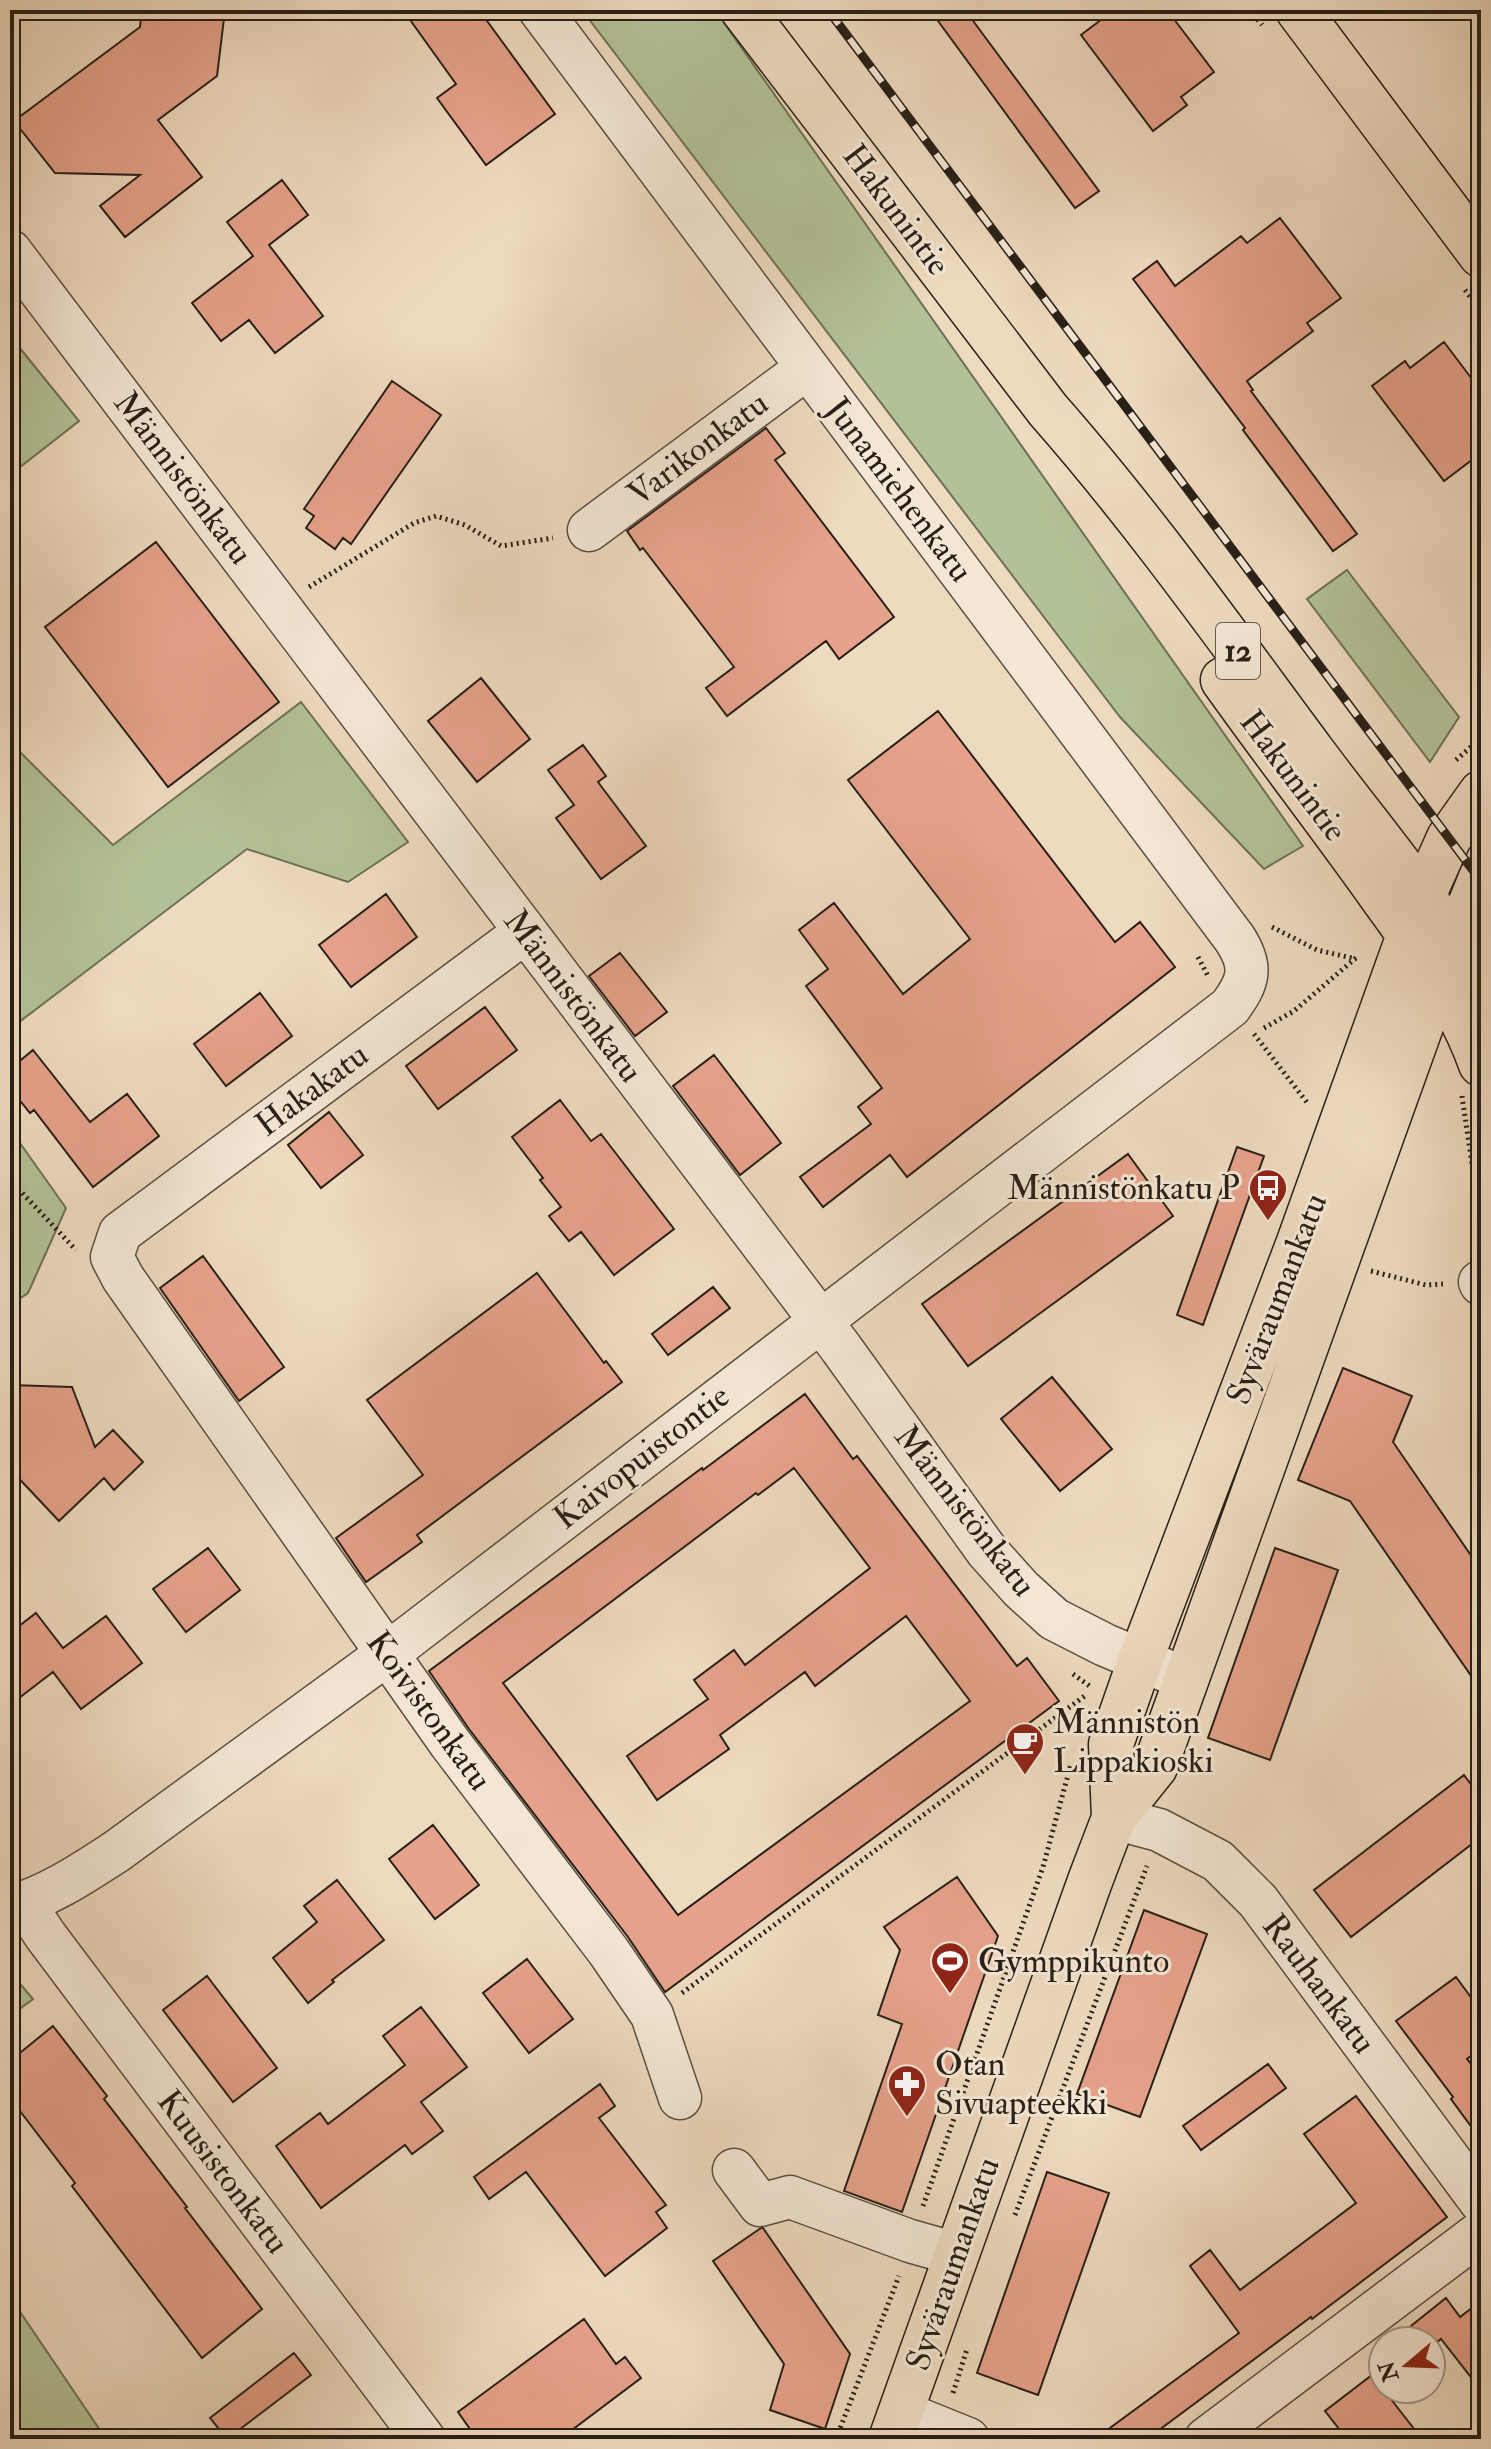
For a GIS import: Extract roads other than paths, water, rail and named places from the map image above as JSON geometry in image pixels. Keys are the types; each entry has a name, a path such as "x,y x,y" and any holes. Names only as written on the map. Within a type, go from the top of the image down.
{"main road":[{"name":"Hakunintie","path":"743,10 1048,410 1147,529 1416,915 1459,969 1460,1013 1470,1073"},
{"path":"1298,10 1481,255"},
{"name":"Syväraumankatu","path":"1114,1818 1111,1744 1123,1653 1299,1242 1416,915 1449,838 1481,793"},
{"name":"Syväraumankatu","path":"896,2425 1084,1895 1114,1818 1155,1767 1416,1040 1459,969 1481,878"}],"street":[{"name":"Junamiehenkatu","path":"540,10 1235,939 1245,955 1248,975"},
{"name":"Männistönkatu","path":"10,251 820,1321 987,1551 1021,1589 1054,1619 1123,1653 1186,1679"},
{"name":"Varikonkatu","path":"589,530 807,368"},
{"name":"Hakakatu","path":"112,1257 120,1233 525,932"},
{"name":"Kaivopuistontie","path":"17,1905 73,1880 117,1851 387,1654 1230,1007 1248,975"},
{"name":"Koivistonkatu","path":"112,1257 123,1278 450,1743 609,1952 652,2015 680,2098"},
{"name":"Rauhankatu","path":"1114,1818 1159,1830 1218,1861 1258,1901 1481,2202"},
{"name":"Kuusistonkatu","path":"17,1905 45,1935 424,2439"},
{"path":"734,2170 760,2205 790,2197 910,2241 956,2254"},
{"path":"1206,2439 1481,2232"},
{"path":"896,2425 968,2439"}],"railway":[{"path":"828,10 1481,881"}],"place":[{"name":"Männistönkatu P","path":"1268,1222"},
{"name":"Männistön Lippakioski","path":"1025,1776"},
{"name":"Gymppikunto","path":"950,1995"},
{"name":"Otan Sivuapteekki","path":"907,2118"}]}
